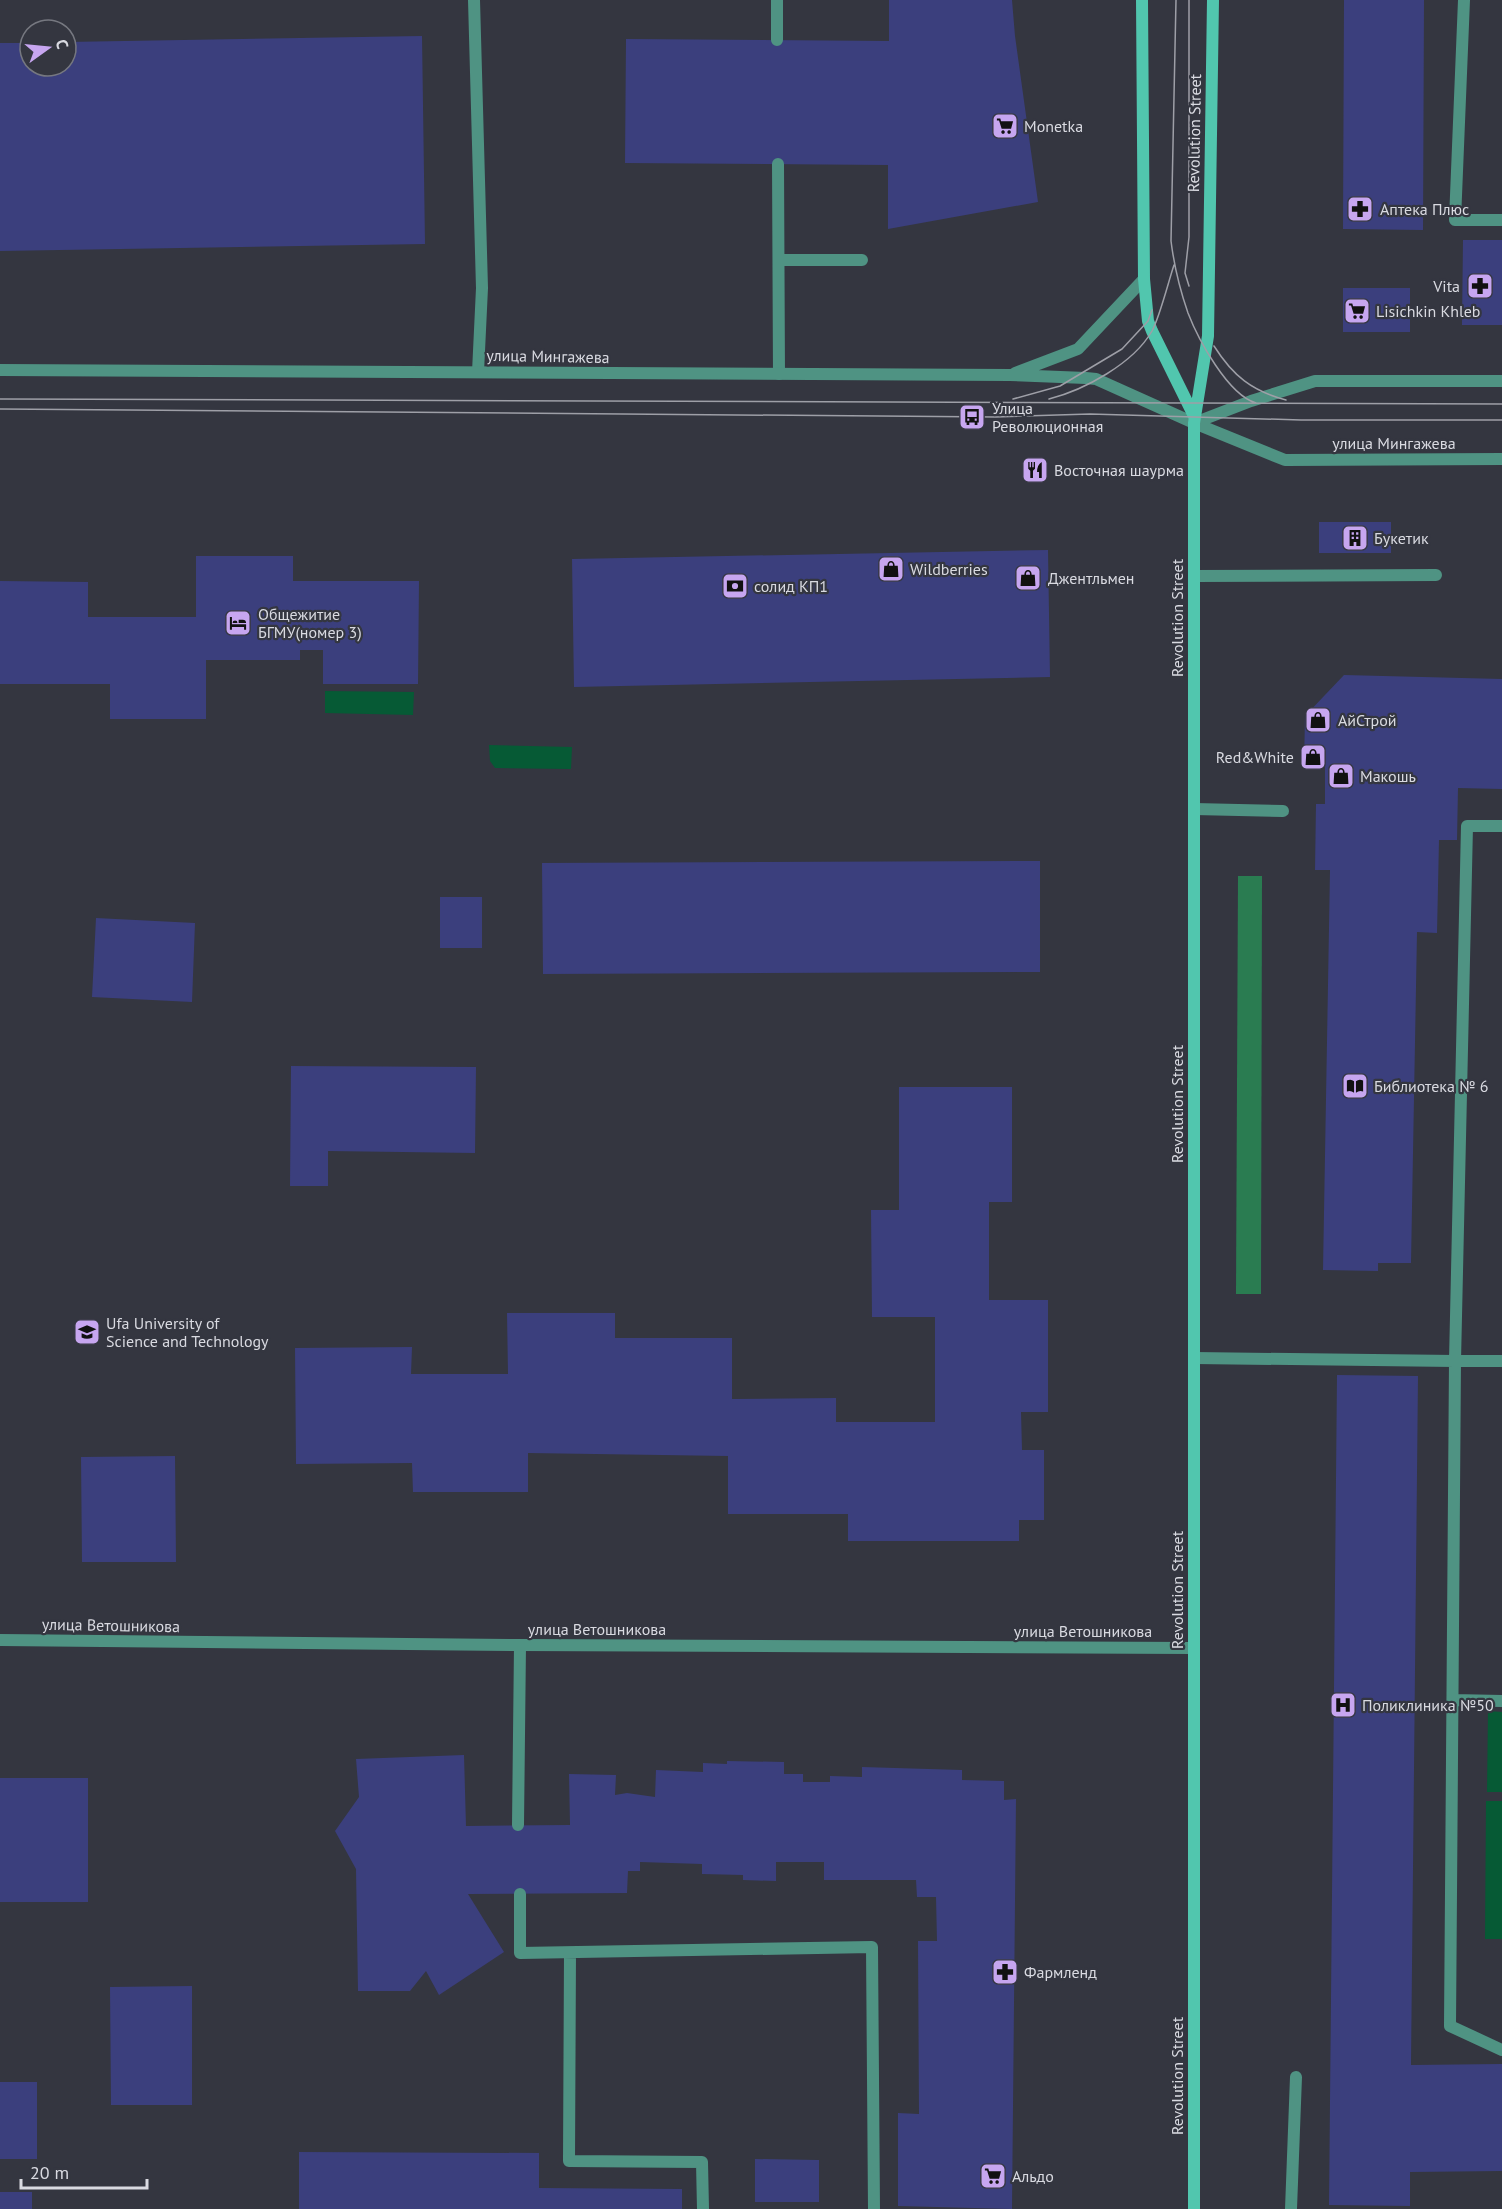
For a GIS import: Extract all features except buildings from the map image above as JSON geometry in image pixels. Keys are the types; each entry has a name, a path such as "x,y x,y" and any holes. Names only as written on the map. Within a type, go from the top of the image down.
{"main road":[{"path":"1142,0 1144,279 1148,321 1194,420"},
{"name":"Revolution Street","path":"1194,2209 1194,420 1208,336 1213,0"}],"street":[{"path":"474,0 482,288 478,372"},
{"path":"777,0 777,40"},
{"path":"1464,0 1455,220 1502,220"},
{"path":"778,164 779,374"},
{"path":"778,260 862,260"},
{"path":"1010,375 1078,349 1144,279"},
{"name":"улица Мингажева","path":"0,370 1010,375 1096,379 1285,460 1502,459"},
{"path":"1194,420 1315,381 1502,381"},
{"path":"1194,576 1436,575"},
{"path":"1194,809 1283,811"},
{"path":"1502,826 1467,826 1455,1361 1450,2026 1502,2050"},
{"path":"1194,1358 1502,1361"},
{"name":"улица Ветошникова","path":"0,1640 520,1646 1193,1648"},
{"path":"518,1825 520,1646"},
{"path":"1453,1700 1502,1701"},
{"path":"520,1894 520,1953 872,1947 874,2209"},
{"path":"570,1953 569,2161 702,2162 703,2209"},
{"path":"1291,2209 1296,2077"}],"green space":[{"path":"325,691 414,692 413,715 325,713"},
{"path":"489,745 572,747 571,769 495,768 490,761"},
{"path":"1238,876 1262,876 1261,1294 1236,1294"},
{"path":"1488,1711 1502,1712 1502,1792 1487,1792"},
{"path":"1486,1801 1502,1801 1502,1939 1485,1939"}],"tram line":[{"path":"1176,0 1171,241 1176,268 1188,313 1215,365 1235,389 1245,398 1256,403"},
{"path":"1189,0 1189,237 1185,273 1189,286"},
{"path":"1049,399 1077,389 1106,374 1120,365 1144,343 1155,325 1174,265"},
{"path":"1013,399 1060,386 1122,349 1148,321 1152,310"},
{"path":"1214,346 1228,366 1244,381 1263,392 1286,400"},
{"path":"0,399 1502,404"},
{"path":"0,409 996,417 1090,414 1301,420 1502,420"}],"place":[{"name":"Monetka","path":"1005,126"},
{"name":"Аптека Плюс","path":"1360,209"},
{"name":"Vita","path":"1480,286"},
{"name":"Lisichkin Khleb","path":"1357,311"},
{"name":"Улица Революционная","path":"972,417"},
{"name":"Восточная шаурма","path":"1035,470"},
{"name":"Букетик","path":"1355,538"},
{"name":"Wildberries","path":"891,569"},
{"name":"Джентльмен","path":"1028,578"},
{"name":"солид КП1","path":"735,586"},
{"name":"Общежитие БГМУ(номер 3)","path":"238,623"},
{"name":"АйСтрой","path":"1318,720"},
{"name":"Red&White","path":"1313,757"},
{"name":"Макошь","path":"1341,776"},
{"name":"Библиотека № 6","path":"1355,1086"},
{"name":"Ufa University of Science and Technology","path":"87,1332"},
{"name":"Поликлиника №50","path":"1343,1705"},
{"name":"Фармленд","path":"1005,1972"},
{"name":"Альдо","path":"993,2176"}]}
